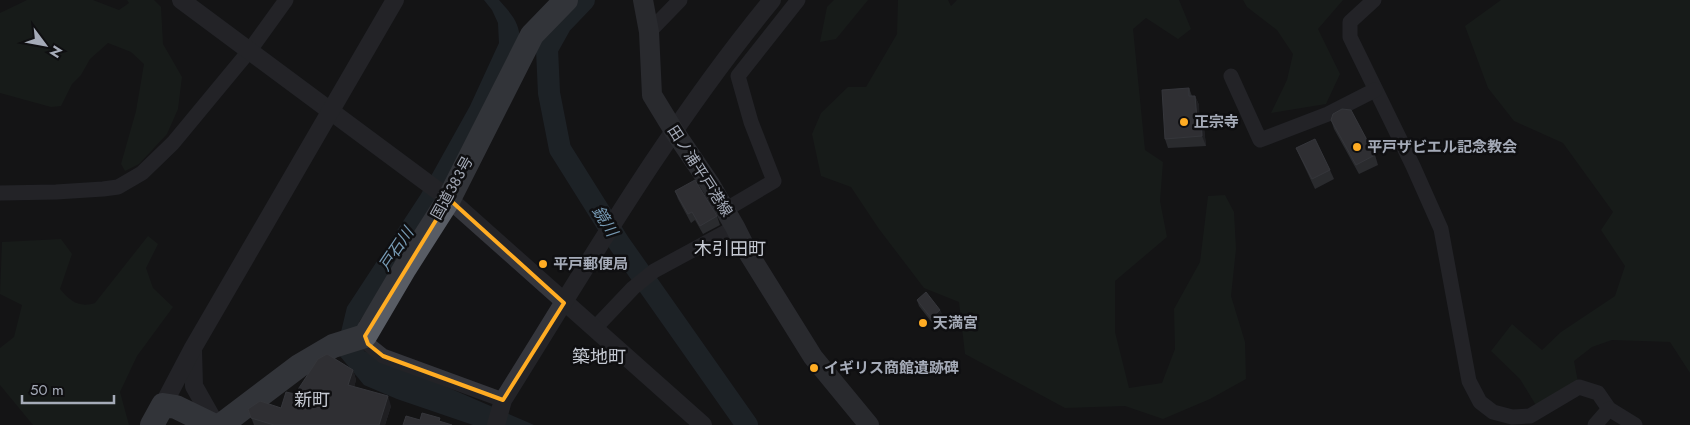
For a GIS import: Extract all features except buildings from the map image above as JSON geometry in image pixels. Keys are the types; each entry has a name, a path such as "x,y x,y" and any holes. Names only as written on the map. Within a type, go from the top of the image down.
{"highway":[{"name":"国道383号","path":"365,336 449,199 532,35 566,0"},
{"path":"222,425 299,366 333,346 365,336"},
{"path":"158,415 176,407 215,425"}],"main road":[{"name":"田ノ浦平戸港線","path":"643,0 649,32 652,95 674,132 710,184 747,251 813,357 869,425"}],"street":[{"path":"180,0 449,199 703,425"},
{"path":"0,193 80,191 118,187 142,172 173,143 250,50 286,0"},
{"path":"158,415 193,348 395,0"},
{"path":"649,32 680,0"},
{"path":"496,425 503,400 652,161 716,70 772,0"},
{"path":"595,328 633,288 730,218 774,181 751,122 738,76 798,0"},
{"path":"1374,0 1350,22 1350,37 1414,166 1440,230 1469,381 1480,402 1493,412 1512,417 1530,416 1579,387 1598,393 1609,408 1635,425"},
{"path":"1231,76 1260,140 1328,114 1376,90"},
{"path":"365,336 368,344 383,356 503,400"},
{"path":"193,348 194,386 215,425"},
{"path":"1595,425 1609,408"}],"highlighted area":[{"path":"449,199 564,303 503,400 383,356 368,344 365,336"}],"shaded area":[{"path":"27,0 93,0 119,10 129,3 127,0 154,0 161,7 163,44 182,77 178,109 167,134 139,164 125,171 121,164 136,111 144,64 131,52 108,43 90,59 81,75 72,84 61,106 51,107 0,93 0,13"},
{"path":"834,0 868,0 836,39 820,42 827,7"},
{"path":"898,0 948,0 951,6 957,0 1179,0 1191,29 1178,39 1146,18 1133,29 1145,150 1163,162 1160,201 1167,237 1115,281 1115,332 1129,388 1162,383 1175,349 1174,309 1200,262 1208,196 1225,195 1234,212 1236,249 1231,296 1245,342 1246,379 1210,399 1163,419 1125,406 1065,408 965,354 959,302 924,288 879,229 851,187 821,176 812,134 821,113 848,87 866,87 897,34"},
{"path":"1243,0 1343,0 1318,29 1340,74 1326,104 1271,113 1287,80 1293,54 1277,30 1247,7"},
{"path":"1501,0 1690,0 1690,373 1670,342 1612,340 1592,347 1574,361 1578,382 1537,407 1520,379 1491,351 1512,324 1542,350 1561,332 1615,296 1625,266 1601,230 1613,212 1563,143 1514,121 1488,88 1465,26"},
{"path":"148,236 158,244 146,268 153,288 173,307 137,356 120,392 129,425 33,425 0,385 0,348 14,337 22,305 0,294 2,242 61,239 72,254 60,289 71,300 84,305 95,303"}],"water":[{"name":"戸石川","path":"484,0 499,0 508,10 517,24 520,43 420,230 359,322 364,351 534,425 473,425 397,399 364,385 340,356 341,332 347,307 421,194 470,106 499,43 498,23 492,10"},
{"path":"716,371 757,425 737,425 709,381"}],"waterway":[{"name":"鏡川","path":"584,0 561,24 547,49 549,93 560,149 619,243 747,425"}],"place":[{"name":"正宗寺","path":"1184,122"},
{"name":"平戸ザビエル記念教会","path":"1357,147"},
{"name":"平戸郵便局","path":"543,264"},
{"name":"天満宮","path":"923,323"},
{"name":"イギリス商館遺跡碑","path":"814,368"}],"district":[{"name":"木引田町","path":"730,249"},
{"name":"築地町","path":"599,357"},
{"name":"新町","path":"312,400"}]}
